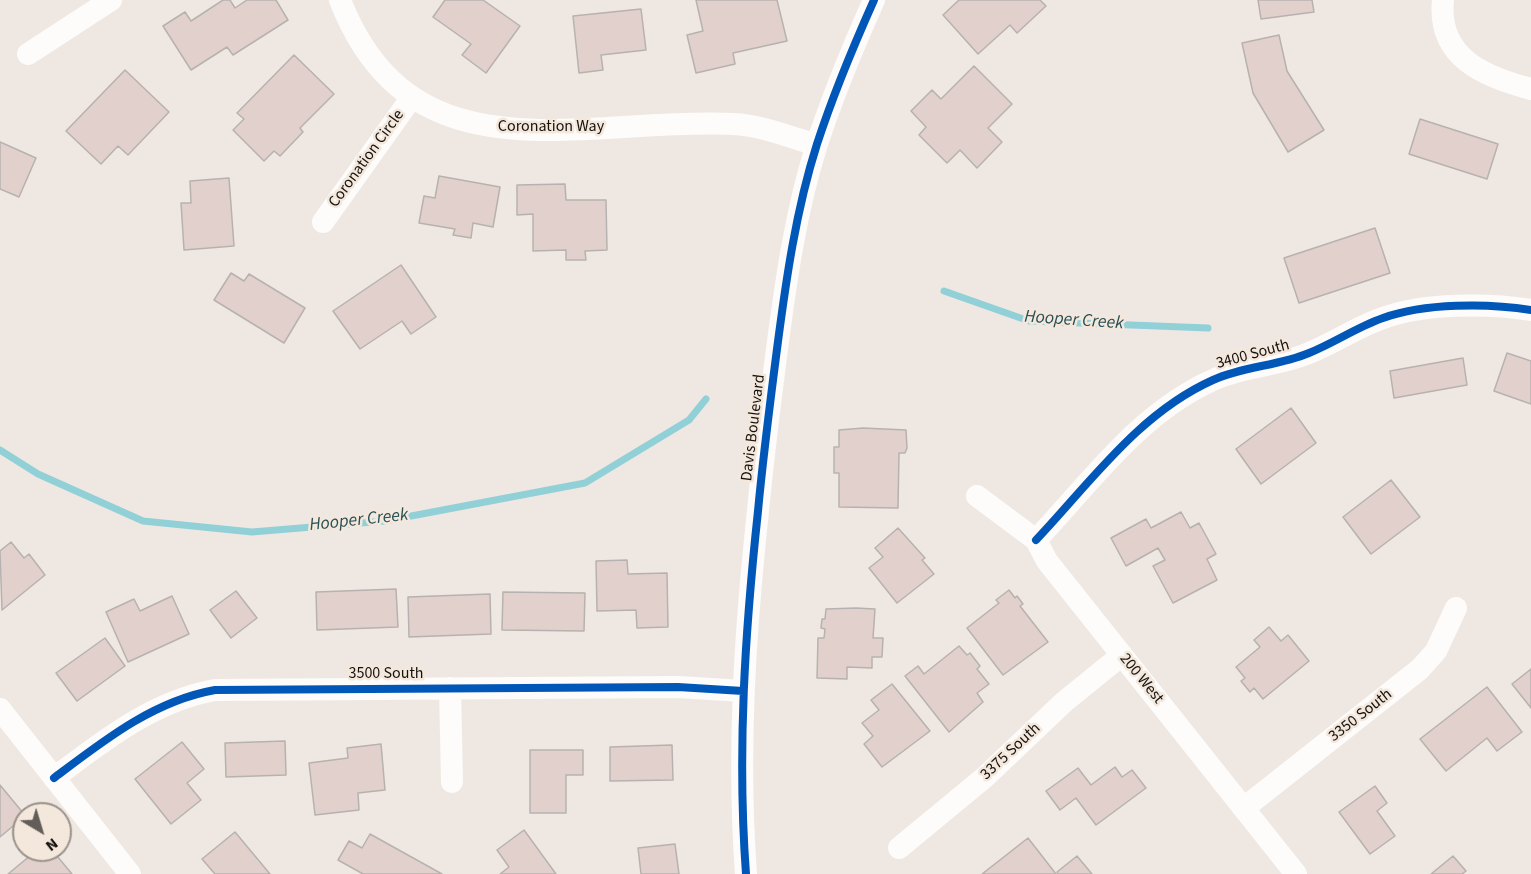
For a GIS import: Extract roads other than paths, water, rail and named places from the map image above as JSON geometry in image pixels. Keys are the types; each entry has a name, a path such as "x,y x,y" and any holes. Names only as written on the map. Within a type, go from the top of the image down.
{"street":[{"path":"28,54 111,0"},
{"name":"Coronation Way","path":"340,0 361,45 374,64 412,97 449,117 510,130 735,124 816,145"},
{"name":"Davis Boulevard","path":"746,874 742,782 743,692 762,470 784,298 793,242 816,145 874,0"},
{"path":"1443,0 1442,14 1450,38 1462,57 1480,72 1531,89"},
{"name":"Coronation Circle","path":"323,222 412,97"},
{"name":"3400 South","path":"1036,540 1125,443 1185,395 1215,379 1306,355 1368,324 1406,312 1485,306 1531,310"},
{"name":"200 West","path":"977,496 1036,540 1047,561 1296,874"},
{"name":"3350 South","path":"1245,808 1420,669 1436,651 1456,608"},
{"name":"3375 South","path":"899,848 985,777 1065,702 1122,655"},
{"name":"3500 South","path":"54,778 145,715 195,694 237,688 678,687 743,692"},
{"path":"450,688 452,782"},
{"path":"0,709 130,874"}],"waterway":[{"name":"Hooper Creek","path":"944,291 1029,321 1208,328"},
{"name":"Hooper Creek","path":"0,450 38,474 143,521 252,532 385,521 585,483 689,420 706,399"}]}
